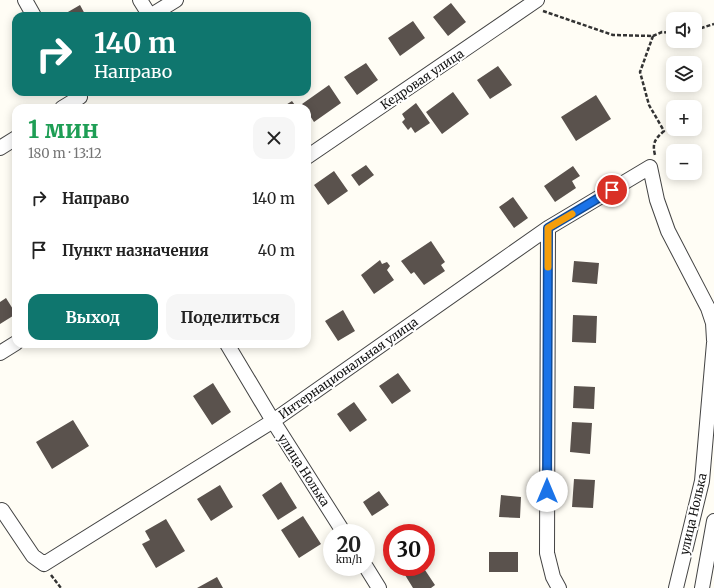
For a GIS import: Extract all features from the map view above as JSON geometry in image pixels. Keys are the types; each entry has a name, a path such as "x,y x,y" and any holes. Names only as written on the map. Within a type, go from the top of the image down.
{"street":[{"path":"25,0 32,12"},
{"path":"140,0 148,12"},
{"path":"156,12 176,0"},
{"name":"Кедровая улица","path":"311,154 533,3"},
{"path":"70,104 81,99"},
{"path":"0,148 12,140"},
{"name":"Интернациональная улица","path":"44,564 272,421 548,228 650,167"},
{"name":"улица Нолька","path":"650,167 657,200 668,231 708,308 713,323 714,342 709,468 702,481 676,588"},
{"path":"548,228 547,553 553,577 559,588"},
{"path":"0,353 12,346"},
{"name":"улица Нолька","path":"229,348 272,421 338,524"},
{"path":"2,510 33,556 44,564"},
{"path":"702,588 714,521"},
{"path":"372,576 379,588"}],"path":[{"path":"533,3 614,35 653,36 662,32 666,32"},
{"path":"702,28 714,24"},
{"path":"650,167 656,162 653,148 656,138 664,131 649,105 640,72 653,36"},
{"path":"44,564 60,588"}],"building":[{"path":"451,3 466,22 448,36 433,17"},
{"path":"80,5 84,12 68,12"},
{"path":"413,21 425,38 400,56 388,38"},
{"path":"366,63 378,80 357,95 344,77"},
{"path":"498,66 512,85 490,99 477,80"},
{"path":"329,85 341,103 314,122 311,117 311,104 302,104"},
{"path":"453,92 469,114 442,134 426,112"},
{"path":"596,95 611,119 576,141 561,117"},
{"path":"292,101 294,104 287,104"},
{"path":"416,103 430,123 415,133 411,127 408,130 402,122 405,119 402,114"},
{"path":"366,165 374,175 359,186 351,175"},
{"path":"573,166 580,176 572,181 576,188 555,202 544,186"},
{"path":"334,171 348,191 328,205 314,185"},
{"path":"513,197 528,218 514,228 499,207"},
{"path":"431,241 445,262 441,265 445,271 424,285 414,272 411,274 401,261"},
{"path":"380,260 382,264 387,262 390,266 387,270 394,280 374,294 361,275"},
{"path":"574,261 599,263 597,284 572,282"},
{"path":"6,298 12,308 12,316 0,324 0,302"},
{"path":"343,310 355,331 338,341 325,321"},
{"path":"573,315 597,316 596,343 572,342"},
{"path":"398,373 411,391 392,404 379,386"},
{"path":"213,383 231,412 212,425 193,396"},
{"path":"574,386 595,387 594,409 573,408"},
{"path":"354,402 367,420 350,432 337,414"},
{"path":"73,420 89,446 52,469 36,442"},
{"path":"572,422 592,423 590,454 570,452"},
{"path":"574,479 595,480 593,508 572,507"},
{"path":"281,482 297,508 278,520 262,495"},
{"path":"220,485 233,507 211,521 197,499"},
{"path":"379,491 389,505 372,516 363,502"},
{"path":"501,495 521,497 520,518 499,517"},
{"path":"303,516 321,544 299,558 281,530"},
{"path":"166,519 185,551 156,568 142,544 150,540 145,531"},
{"path":"489,552 518,552 518,572 489,572"},
{"path":"406,576 429,576 435,585 431,588 413,588"},
{"path":"217,577 223,588 197,588"}],"slow traffic":[{"path":"548,267 548,228 572,214"}],"route":[{"path":"547,491 548,228 612,190"}]}
